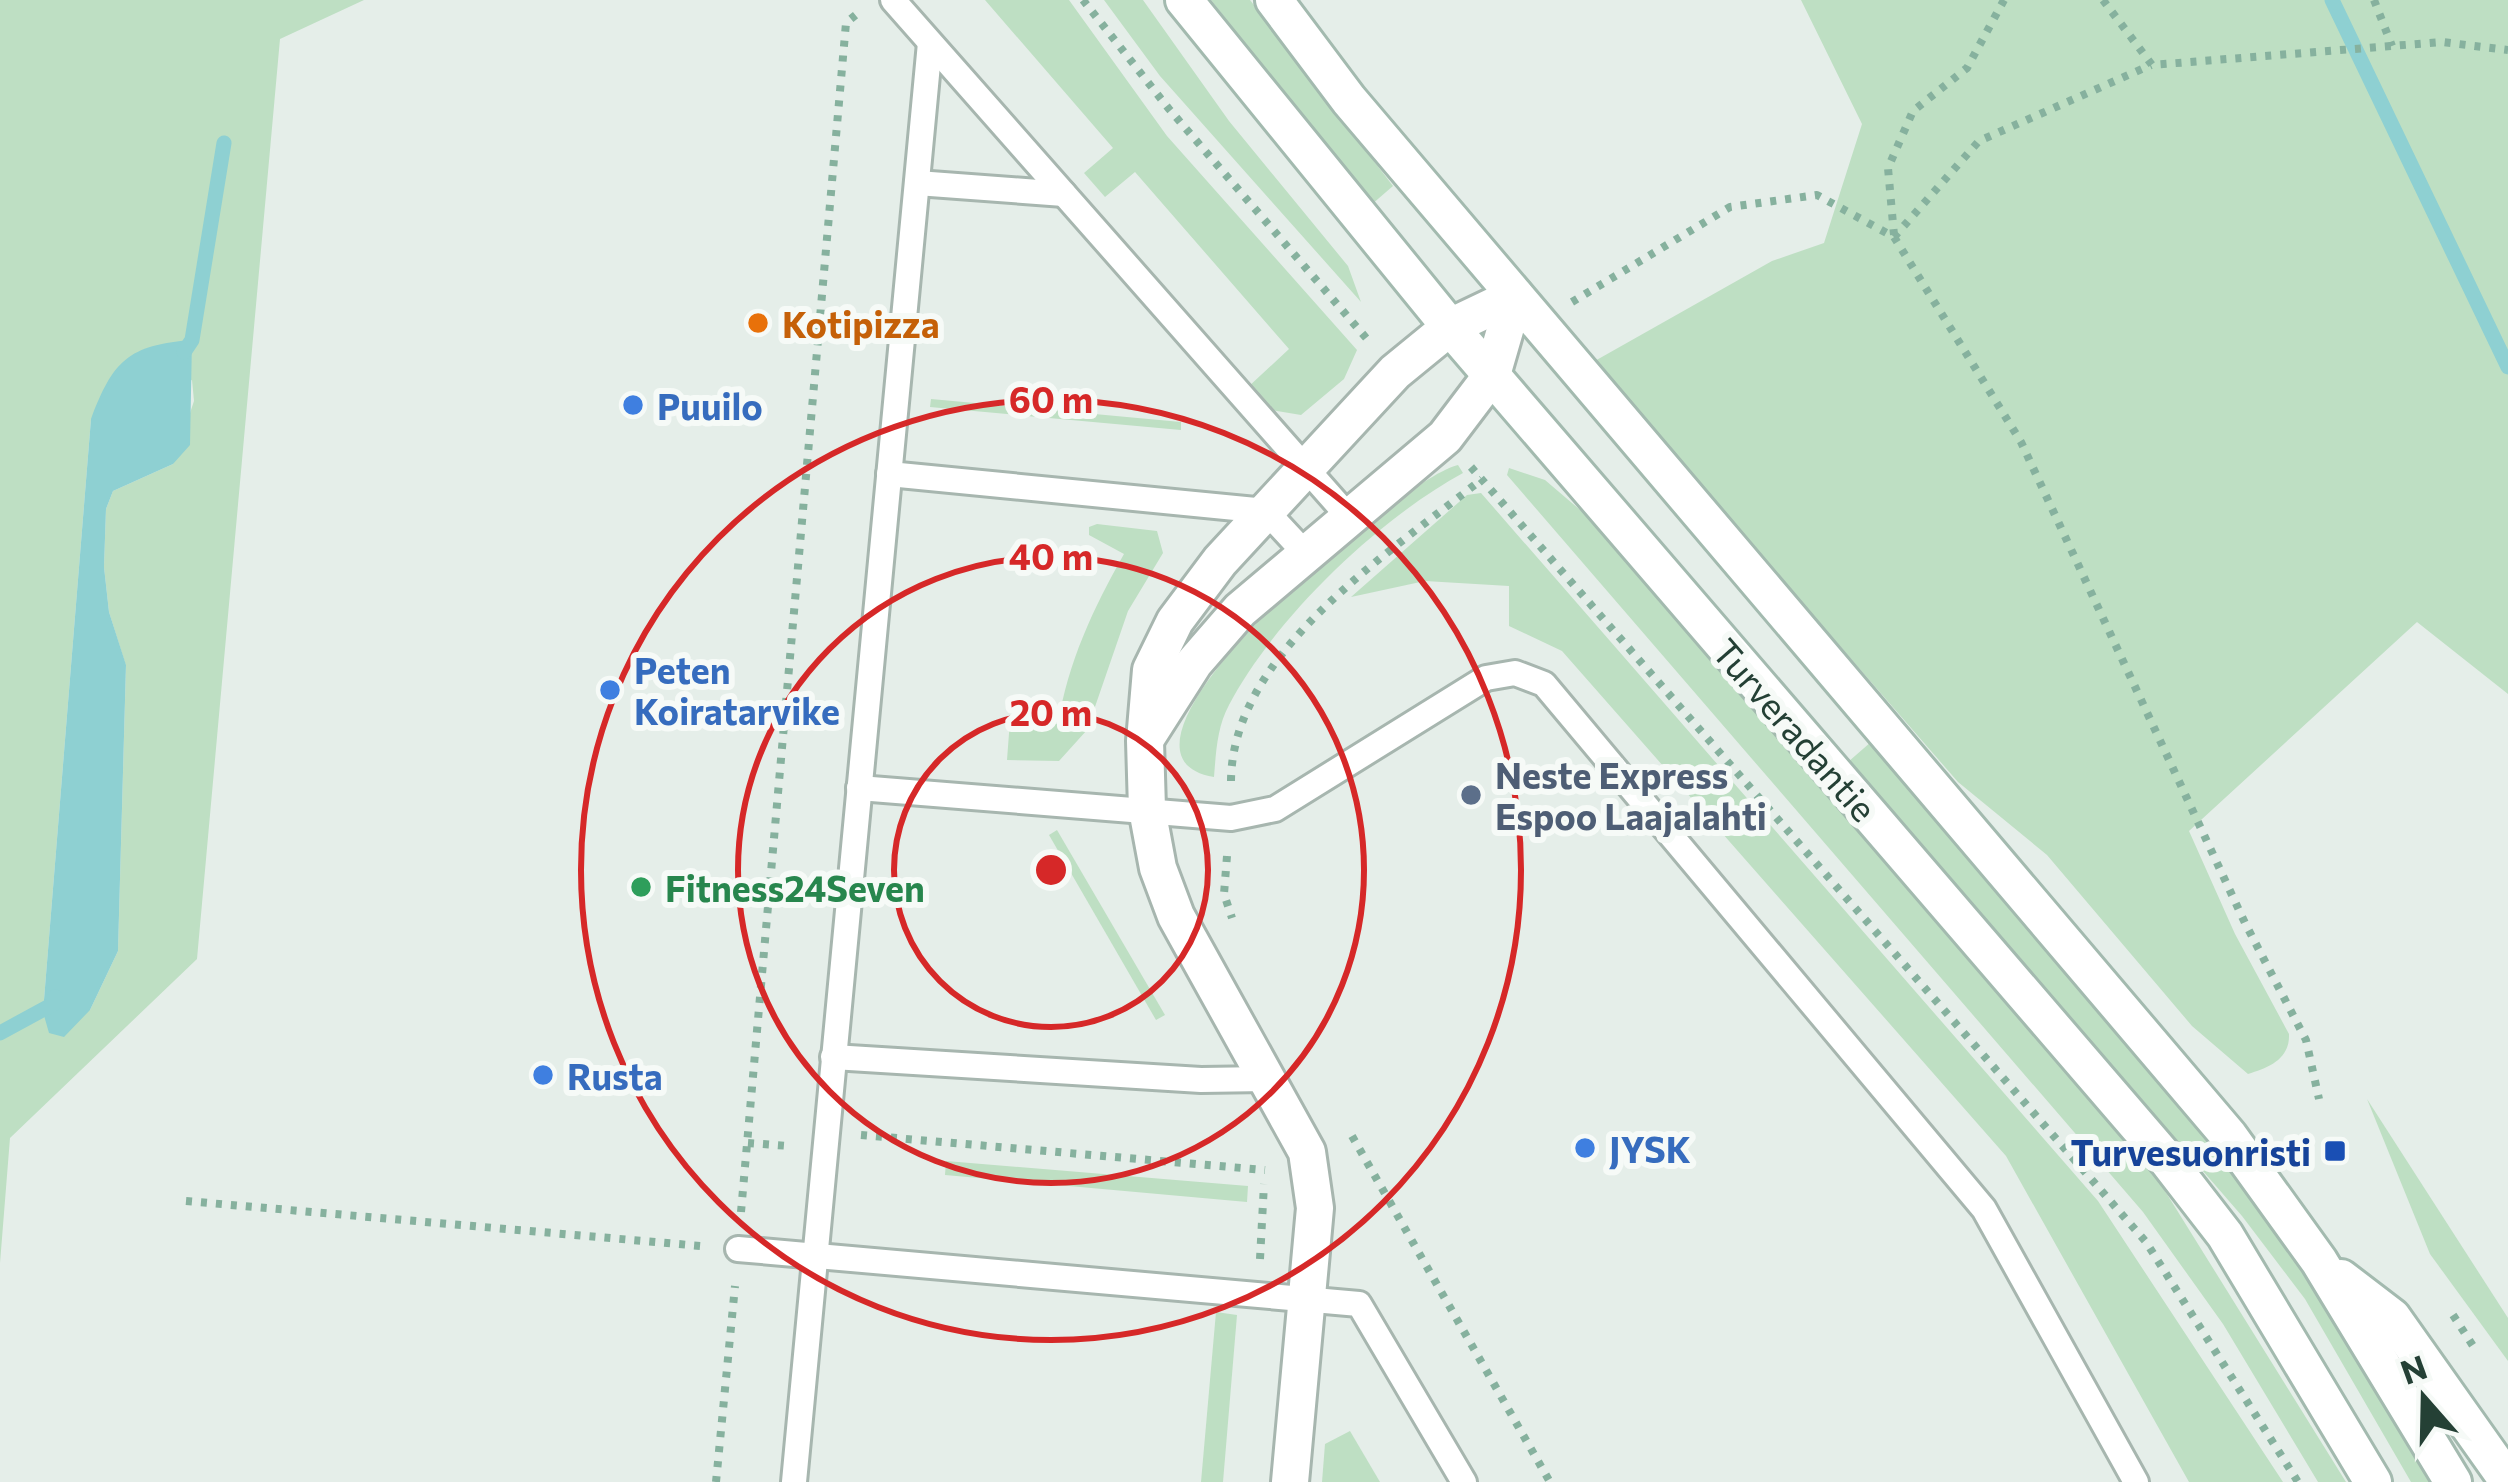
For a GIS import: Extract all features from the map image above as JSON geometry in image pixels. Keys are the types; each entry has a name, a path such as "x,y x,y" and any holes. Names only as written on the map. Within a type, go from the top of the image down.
{"main road":[{"name":"Turveradantie","path":"1184,0 1450,327 2168,1160 2225,1235 2373,1482"},
{"name":"Turveradantie","path":"1274,0 1349,100 2229,1136 2320,1262 2453,1482"},
{"path":"1290,1482 1315,1208 1307,1152 1176,916 1158,868 1148,809 1145,741 1151,670 1175,620 1266,511 1395,371 1450,327 1515,296"},
{"path":"1145,741 1194,663 1240,610 1444,437 1492,375 1515,296"},
{"name":"Turveradantie","path":"2320,1262 2392,1317 2508,1480"}],"lane":[{"path":"893,0 1348,516"},
{"path":"794,1482 930,43"},
{"path":"917,183 1064,194"},
{"path":"889,474 1266,511 1304,552"},
{"path":"859,788 1231,818 1275,809 1486,678 1515,673 1544,684 1984,1209 2136,1482"},
{"path":"833,1057 1201,1080 1266,1079"},
{"path":"738,1250 1359,1304 1464,1482"}],"path":[{"path":"1084,0 1169,110 1395,371"},
{"path":"2004,0 1967,68 1913,111 1888,168 1894,236 2021,442 2245,923 2306,1040 2320,1099"},
{"path":"2103,0 2152,64"},
{"path":"2374,0 2392,46"},
{"path":"716,1482 846,23"},
{"path":"1894,236 1979,140 2152,64 2442,42 2508,50"},
{"path":"1515,296 1570,303 1730,207 1817,195 1894,236"},
{"path":"1444,437 2146,1242 2298,1482"},
{"path":"1234,924 1224,894 1231,751 1263,680 1328,604 1482,479"},
{"path":"748,1143 825,1148 861,1135 1264,1170 1307,1152 1347,1127 1550,1482"},
{"path":"1258,1294 1264,1170"},
{"path":"186,1202 738,1250"}],"green space":[{"path":"0,0 364,0 280,39 197,959 10,1138 0,1263","holes":["192,380 194,401 173,464 113,491 106,509 104,567 109,612 126,666 118,951 90,1010 43,1012 91,419"]},
{"path":"985,0 1069,0 1167,136 1357,350 1344,379 1301,415 1271,410 1248,395 1247,388 1289,349 1135,172 1105,197 1084,173 1113,148"},
{"path":"1104,0 1143,0 1229,121 1348,266 1361,302 1160,76"},
{"path":"1211,0 1250,0 1393,186 1371,205"},
{"path":"1801,0 2508,0 2508,694 2417,622 2189,831 2235,934 2289,1034 2282,1056 2263,1069 2248,1074 2192,1026 2047,855 1958,782 1593,362 1772,261 1824,243 1862,124"},
{"path":"931,399 1181,422 1181,430 930,407"},
{"path":"1458,465 1463,473 1363,544 1273,639 1225,713 1214,777 1182,757 1185,720 1215,671 1262,617 1377,516"},
{"path":"1509,468 1545,480 1586,515 2142,1154 2346,1482 2318,1482 2223,1324 2143,1212 1507,475"},
{"path":"1481,493 2098,1201 2283,1482 2189,1482 2006,1156 1562,651 1509,626 1509,586 1425,581 1351,597 1467,495"},
{"path":"1089,527 1157,531 1163,553 1128,611 1087,730 1059,761 1007,760 1010,720 1058,724 1083,636 1124,554 1089,535"},
{"path":"1871,742 2267,1202 2440,1482 2411,1482 2305,1299 2242,1216 1848,762"},
{"path":"1057,830 1165,1015 1156,1020 1049,835"},
{"path":"2367,1099 2508,1318 2508,1361 2430,1254"},
{"path":"946,1161 1248,1186 1247,1202 945,1175"},
{"path":"1216,1312 1237,1315 1223,1482 1201,1482"},
{"path":"1350,1431 1380,1482 1322,1482 1325,1444"}],"water":[{"path":"192,340 190,445 173,464 113,491 106,509 104,567 109,612 126,665 118,951 90,1010 64,1037 49,1033 43,1012 91,419 107,383 126,360 152,346"}],"waterway":[{"path":"2332,0 2508,367"},
{"path":"184,352 192,340 224,143"},
{"path":"0,1033 55,1003 55,997"}],"place":[{"name":"Kotipizza","path":"758,323"},
{"name":"Puuilo","path":"633,405"},
{"name":"Peten Koiratarvike","path":"610,690"},
{"name":"Neste Express Espoo Laajalahti","path":"1471,795"},
{"name":"Fitness24Seven","path":"641,887"},
{"name":"Rusta","path":"543,1075"},
{"name":"JYSK","path":"1585,1148"},
{"name":"Turvesuonristi","path":"2335,1151"}]}
